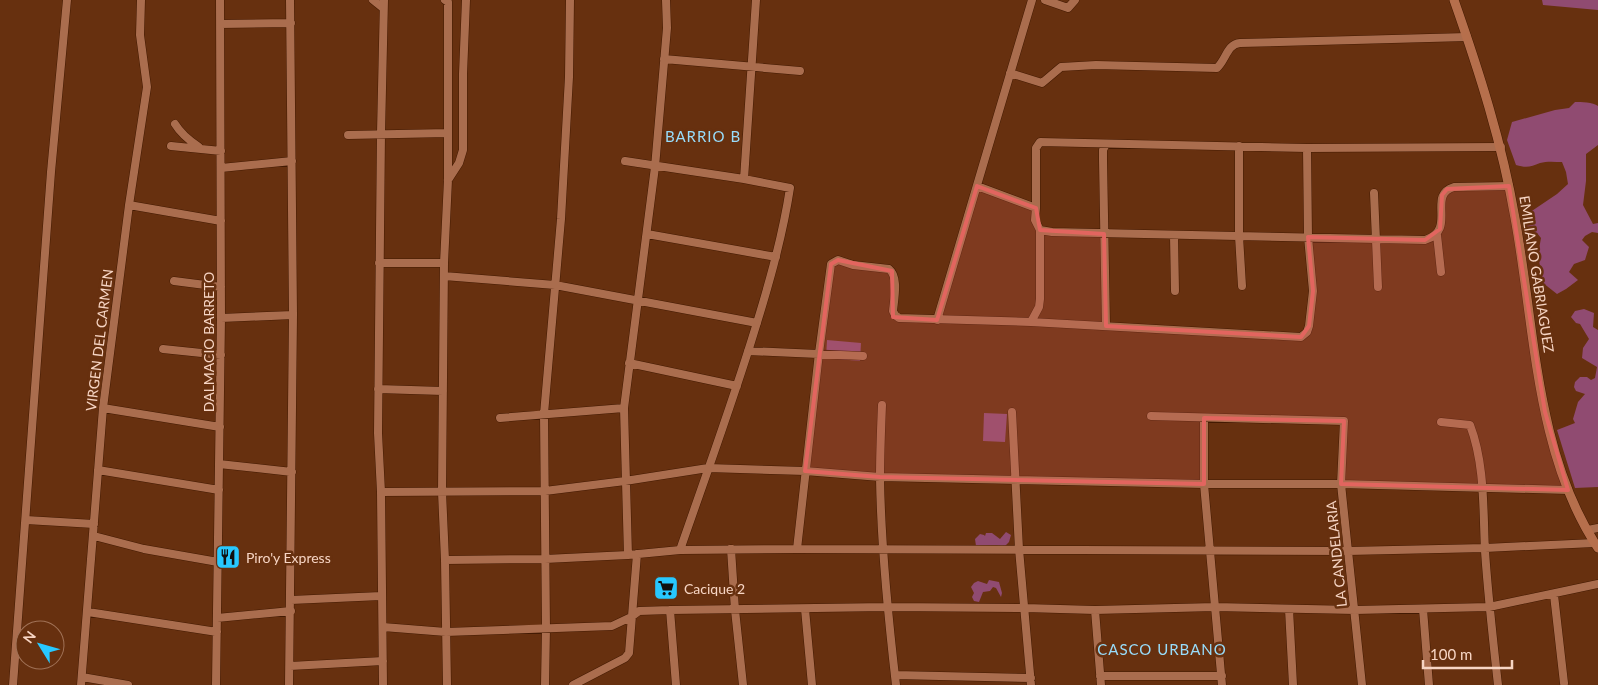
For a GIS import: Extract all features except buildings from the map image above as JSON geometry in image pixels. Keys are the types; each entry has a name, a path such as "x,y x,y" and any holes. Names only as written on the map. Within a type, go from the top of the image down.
{"main road":[{"name":"EMILIANO GABRIAGUEZ","path":"1454,0 1501,147 1515,217 1545,412 1554,448 1568,490 1596,546"}],"street":[{"path":"13,685 51,172 67,0"},
{"name":"VIRGEN DEL CARMEN","path":"82,681 103,408 129,205 147,87 140,35 141,0"},
{"name":"DALMACIO BARRETO","path":"216,685 221,355 220,0"},
{"path":"289,685 293,315 290,0"},
{"path":"373,0 384,4 378,389 383,685"},
{"path":"445,0 448,2 448,180 444,263 442,492 447,685"},
{"path":"448,180 459,163 462,150 466,0"},
{"path":"545,685 544,414 556,285 569,77 570,0"},
{"path":"628,555 624,408 655,167 667,28 666,0"},
{"path":"744,179 756,0"},
{"path":"937,320 1032,0"},
{"path":"1045,0 1068,8 1075,0"},
{"path":"220,24 291,23"},
{"path":"1010,73 1042,83 1061,66 1218,68 1235,43 1467,37"},
{"path":"664,59 800,71"},
{"path":"175,124 188,140 201,148"},
{"path":"348,135 448,133"},
{"path":"1031,322 1040,298 1040,230 1035,220 1036,148 1040,142 1307,148 1481,149 1501,147"},
{"path":"1106,144 1103,150 1106,326"},
{"path":"171,146 221,151"},
{"path":"1239,146 1239,236 1242,286"},
{"path":"797,549 830,266 838,260 853,265 889,268 894,277 893,311 899,318 1031,322 1301,337 1307,332 1309,326 1312,292 1308,237 1307,148"},
{"path":"221,168 292,161"},
{"path":"625,161 790,188 785,223 757,323 680,550"},
{"path":"977,186 1036,208"},
{"path":"1441,272 1437,235 1440,229 1442,195 1448,189 1454,187 1508,186"},
{"path":"1374,193 1378,287"},
{"path":"129,205 221,221"},
{"path":"1040,230 1174,236 1425,240 1437,235"},
{"path":"647,234 776,257"},
{"path":"1174,236 1176,291"},
{"path":"379,263 444,263"},
{"path":"444,276 556,285 757,323"},
{"path":"174,281 221,287"},
{"path":"221,318 293,315"},
{"path":"163,349 221,355"},
{"path":"748,351 864,356"},
{"path":"629,363 737,386"},
{"path":"378,389 443,391"},
{"path":"882,405 880,477 883,549 887,607 896,685"},
{"path":"103,408 220,426"},
{"path":"500,418 624,408"},
{"path":"895,675 1031,682 1019,549 1012,412"},
{"path":"1151,416 1204,418 1204,484 1222,685"},
{"name":"LA CANDELARIA","path":"1204,418 1344,421 1341,484 1362,685"},
{"path":"1441,422 1470,425 1474,436 1483,488 1489,608 1498,685"},
{"path":"219,464 292,472"},
{"path":"381,492 545,491 708,468 805,471 880,477 1204,484 1341,484 1568,490"},
{"path":"98,470 219,490"},
{"path":"26,520 94,524"},
{"path":"1588,530 1598,528"},
{"path":"94,536 144,549 218,562"},
{"path":"445,560 545,559 628,555 680,550 731,549 1348,551 1596,546"},
{"path":"731,549 743,685"},
{"path":"572,685 625,658 629,653 637,554"},
{"path":"383,627 446,632 612,626 639,611 670,610 887,607 1095,610 1214,607 1355,610 1489,608 1598,584"},
{"path":"1554,595 1564,683"},
{"path":"291,600 381,596"},
{"path":"805,609 812,685"},
{"path":"1289,609 1293,685"},
{"path":"1422,609 1429,685"},
{"path":"670,610 676,685"},
{"path":"1095,610 1101,685"},
{"path":"218,618 291,611"},
{"path":"88,612 217,632"},
{"path":"290,666 383,661"},
{"path":"1100,676 1222,676"},
{"path":"82,681 128,685"}],"highlighted area":[{"path":"977,186 1036,208 1040,230 1104,234 1106,326 1301,337 1309,326 1313,291 1308,237 1425,240 1440,229 1442,195 1447,189 1509,186 1545,412 1568,490 1341,484 1344,421 1204,418 1204,484 880,477 805,471 831,264 838,260 892,271 893,317 937,320"}],"shaded area":[{"path":"1542,0 1598,0 1598,10 1543,5"},
{"path":"1575,102 1590,103 1598,106 1598,145 1586,154 1586,181 1583,205 1593,224 1598,223 1598,233 1592,232 1582,240 1589,247 1585,260 1574,264 1569,272 1578,280 1557,294 1543,283 1538,255 1541,238 1537,233 1526,232 1523,217 1557,194 1568,184 1566,172 1562,162 1545,162 1528,167 1516,165 1507,140 1512,122 1569,108"},
{"path":"1584,309 1594,313 1593,327 1598,330 1598,487 1575,488 1557,430 1575,423 1573,419 1578,402 1585,394 1576,391 1574,387 1575,382 1580,377 1587,377 1591,380 1595,378 1597,367 1582,358 1583,348 1589,339 1580,324 1576,323 1571,317 1575,311"},
{"path":"827,340 861,343 860,361 826,358"},
{"path":"984,413 1007,414 1005,442 983,441"},
{"path":"1006,532 1011,535 1009,542 1004,547 993,545 976,546 975,539 980,534 985,536 986,533 992,533 1000,539"},
{"path":"989,580 999,582 1002,593 1001,597 996,588 993,587 990,591 983,592 979,602 974,601 972,597 974,593 971,587 978,581 987,584"}],"place":[{"name":"Piro'y Express","path":"228,557"},
{"name":"Cacique 2","path":"666,588"}],"district":[{"name":"BARRIO B","path":"703,136"},
{"name":"CASCO URBANO","path":"1162,649"}]}
